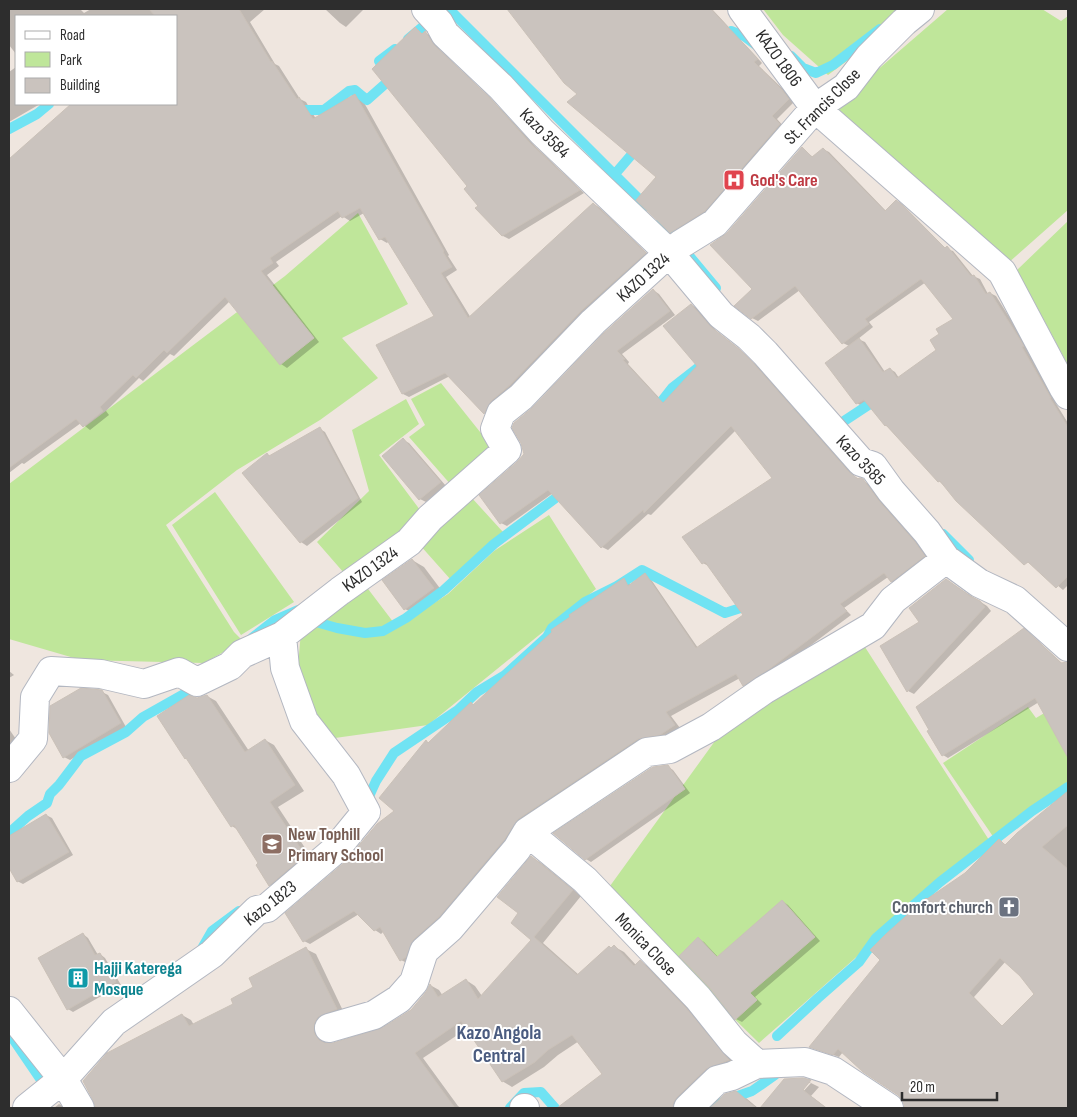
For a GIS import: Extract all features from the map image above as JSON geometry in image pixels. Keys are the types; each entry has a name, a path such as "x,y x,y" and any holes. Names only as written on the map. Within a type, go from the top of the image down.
{"street":[{"name":"Kazo 3584","path":"426,9 439,22 445,34 501,87 542,132 675,249"},
{"name":"KAZO 1806","path":"742,9 756,25 816,108 1002,272 1066,391"},
{"name":"St. Francis Close","path":"675,249 715,223 816,108 846,88 869,57 920,9"},
{"name":"Kazo 3585","path":"675,249 721,315 754,342 861,462 873,466 891,491 927,532 946,559 979,583 1015,600 1068,647"},
{"name":"KAZO 1324","path":"9,768 33,739 35,698 51,671 101,674 144,684 179,672 197,682 230,666 242,654 282,636 340,591 409,542 430,518 506,450 494,429 501,413 521,397 593,322 675,249"},
{"path":"329,1028 374,1015 400,999 414,982 424,951 450,928 517,849 527,832 648,752 670,749 711,727 764,690 834,651 873,626 893,600 946,559"},
{"name":"Kazo 1823","path":"63,1079 114,1022 212,954 256,910 267,908 335,850 366,812 346,775 304,721 285,668 282,636"},
{"name":"Monica Close","path":"527,832 585,880 698,998 734,1043 757,1064"},
{"path":"9,1011 63,1079 80,1108"},
{"path":"688,1108 717,1080 732,1076 757,1064 805,1062 833,1071 889,1108"},
{"path":"27,1108 63,1079"}],"green space":[{"path":"763,9 917,9 828,75 783,35"},
{"path":"948,9 1042,9 1061,21 1068,16 1068,210 1007,264 831,110"},
{"path":"358,213 408,304 342,338 378,378 320,420 237,470 166,525 234,632 243,641 204,663 81,660 9,639 9,484 285,276"},
{"path":"1068,221 1068,365 1017,270"},
{"path":"441,383 496,452 452,486 409,437 425,425 411,399"},
{"path":"406,399 419,424 379,455 423,514 380,557 344,573 317,542 369,491 352,430"},
{"path":"215,492 294,602 241,635 172,525"},
{"path":"471,497 503,532 451,580 419,544"},
{"path":"549,515 596,589 428,725 324,738 297,679 301,631 362,581 397,627 448,594 494,551"},
{"path":"863,644 989,840 759,1043 607,894 610,886 728,723"},
{"path":"1028,707 1036,718 1046,712 1068,754 1068,785 994,838 943,763"}],"building":[{"path":"149,9 239,9 271,62 297,99 299,97 313,119 355,94 444,251 452,267 441,273 468,318 593,203 646,253 582,310 510,385 491,401 484,414 445,373 402,394 376,345 434,316 385,237 379,240 360,208 342,218 338,211 270,258 273,263 261,271 314,338 280,365 225,297 167,353 164,350 136,378 133,375 100,407 103,411 83,427 76,419 9,468 9,159 70,105 178,105 178,15 154,15"},
{"path":"507,9 711,9 758,59 754,62 789,99 772,116 780,124 705,211 670,233 636,200 656,177 567,102 577,94 564,83"},
{"path":"415,27 422,34 425,31 434,45 490,98 530,143 580,190 502,236 475,208 478,206 464,189 467,186 372,69"},
{"path":"802,147 812,157 823,148 885,211 896,200 901,204 945,248 947,246 971,276 974,275 986,294 990,292 1024,346 1022,347 1068,427 1068,576 1056,588 1028,562 1024,565 956,501 940,481 938,482 885,426 864,400 856,404 825,363 859,338 883,372 890,368 897,378 936,350 930,340 939,334 936,329 953,319 921,279 865,319 869,324 842,344 795,286 751,319 734,306 752,289 710,245 727,233"},
{"path":"653,289 670,311 617,351 663,403 697,366 663,326 691,304 711,327 739,349 754,364 849,472 858,479 863,479 925,556 891,582 884,573 840,604 847,611 768,670 743,686 736,674 666,712 675,725 660,735 638,739 518,819 504,840 439,917 413,940 406,957 400,961 380,927 374,931 354,911 303,942 285,913 345,862 377,824 394,811 379,798 426,740 428,743 471,702 473,705 552,632 551,630 570,617 569,615 624,578 628,586 645,573 696,648 743,615 705,562 702,564 682,537 772,478 731,426 644,513 643,510 601,548 548,490 500,524 479,495 524,454 521,443 512,428 514,423 532,408 604,333"},
{"path":"320,427 358,498 300,543 242,473 267,453 269,456"},
{"path":"403,438 441,482 419,500 382,456"},
{"path":"412,559 434,588 404,610 382,580"},
{"path":"946,579 980,601 985,607 907,692 880,646 919,622 909,608"},
{"path":"1024,628 1061,663 1068,662 1068,758 1035,698 942,756 927,731 929,730 916,707"},
{"path":"81,688 102,690 121,723 63,758 49,733 50,706"},
{"path":"189,695 197,698 207,695 245,752 265,739 295,785 270,802 305,855 269,886 256,865 258,863 234,825 231,827 157,716"},
{"path":"668,765 685,789 585,860 553,833 653,767"},
{"path":"1068,791 1068,825 1042,847 1068,869 1068,1108 905,1108 903,1101 898,1095 863,1072 838,1049 833,1055 809,1047 880,960 870,950 926,898 965,873 999,839 1005,845","holes":["1000,958 1020,976 1034,994 1002,1026 969,993"]},
{"path":"46,814 69,852 17,882 9,868 9,836"},
{"path":"531,856 573,890 534,937 577,975 609,946 611,948 614,945 634,966 640,960 686,1008 729,1060 706,1069 677,1097 673,1103 673,1108 557,1108 602,1074 572,1035 548,1050 535,1062 502,1082 461,1021 415,1053 455,1108 96,1108 83,1081 107,1053 182,1014 189,1026 233,1004 231,999 253,987 249,978 306,947 337,1009 318,1017 314,1024 314,1033 319,1040 325,1043 333,1043 382,1028 411,1010 430,984 438,997 466,979 478,999 531,940 511,923 518,913 497,897"},
{"path":"782,900 815,937 750,993 757,1000 735,1020 709,987 679,956 698,937 717,957"},
{"name":"Hajji Katerega Mosque","path":"83,933 95,955 100,953 116,982 67,1010 38,958"},
{"path":"803,1078 811,1080 803,1090 826,1108 760,1108 784,1079"},
{"path":"736,1091 756,1108 710,1108 725,1094"}],"waterway":[{"path":"449,9 646,206"},
{"path":"408,39 427,23"},
{"path":"791,56 803,68 816,73 833,65 880,29"},
{"path":"721,38 731,31 744,36 756,45"},
{"path":"295,110 324,110 349,91 355,90 367,100 393,77 387,73 379,61 395,49"},
{"path":"9,129 37,114 48,105"},
{"path":"615,174 639,146"},
{"path":"661,222 716,288"},
{"path":"654,411 672,388 699,367"},
{"path":"838,425 879,398"},
{"path":"252,638 275,620 298,610 309,620 337,628 365,633 383,631 406,618 444,590 494,544 565,491"},
{"path":"943,534 969,560"},
{"path":"366,803 376,781 394,753 458,710 477,692 505,675 547,637 552,628 585,602 617,586 642,570 725,613 750,605"},
{"path":"9,833 28,816 47,803 50,794 81,756 126,732 143,717 198,686"},
{"path":"777,1036 859,962 876,938 940,882 1032,811 1068,787"},
{"path":"200,952 212,931 239,911"},
{"path":"9,1033 41,1080"},
{"path":"712,1108 729,1099 752,1091 775,1075"},
{"path":"510,1108 524,1093 541,1092 555,1108"}],"place":[{"name":"God's Care","path":"734,180"},
{"name":"New Tophill Primary School","path":"272,844"},
{"name":"Comfort church","path":"1009,907"},
{"name":"Hajji Katerega Mosque","path":"78,978"}],"district":[{"name":"Kazo Angola Central","path":"499,1044"}]}
